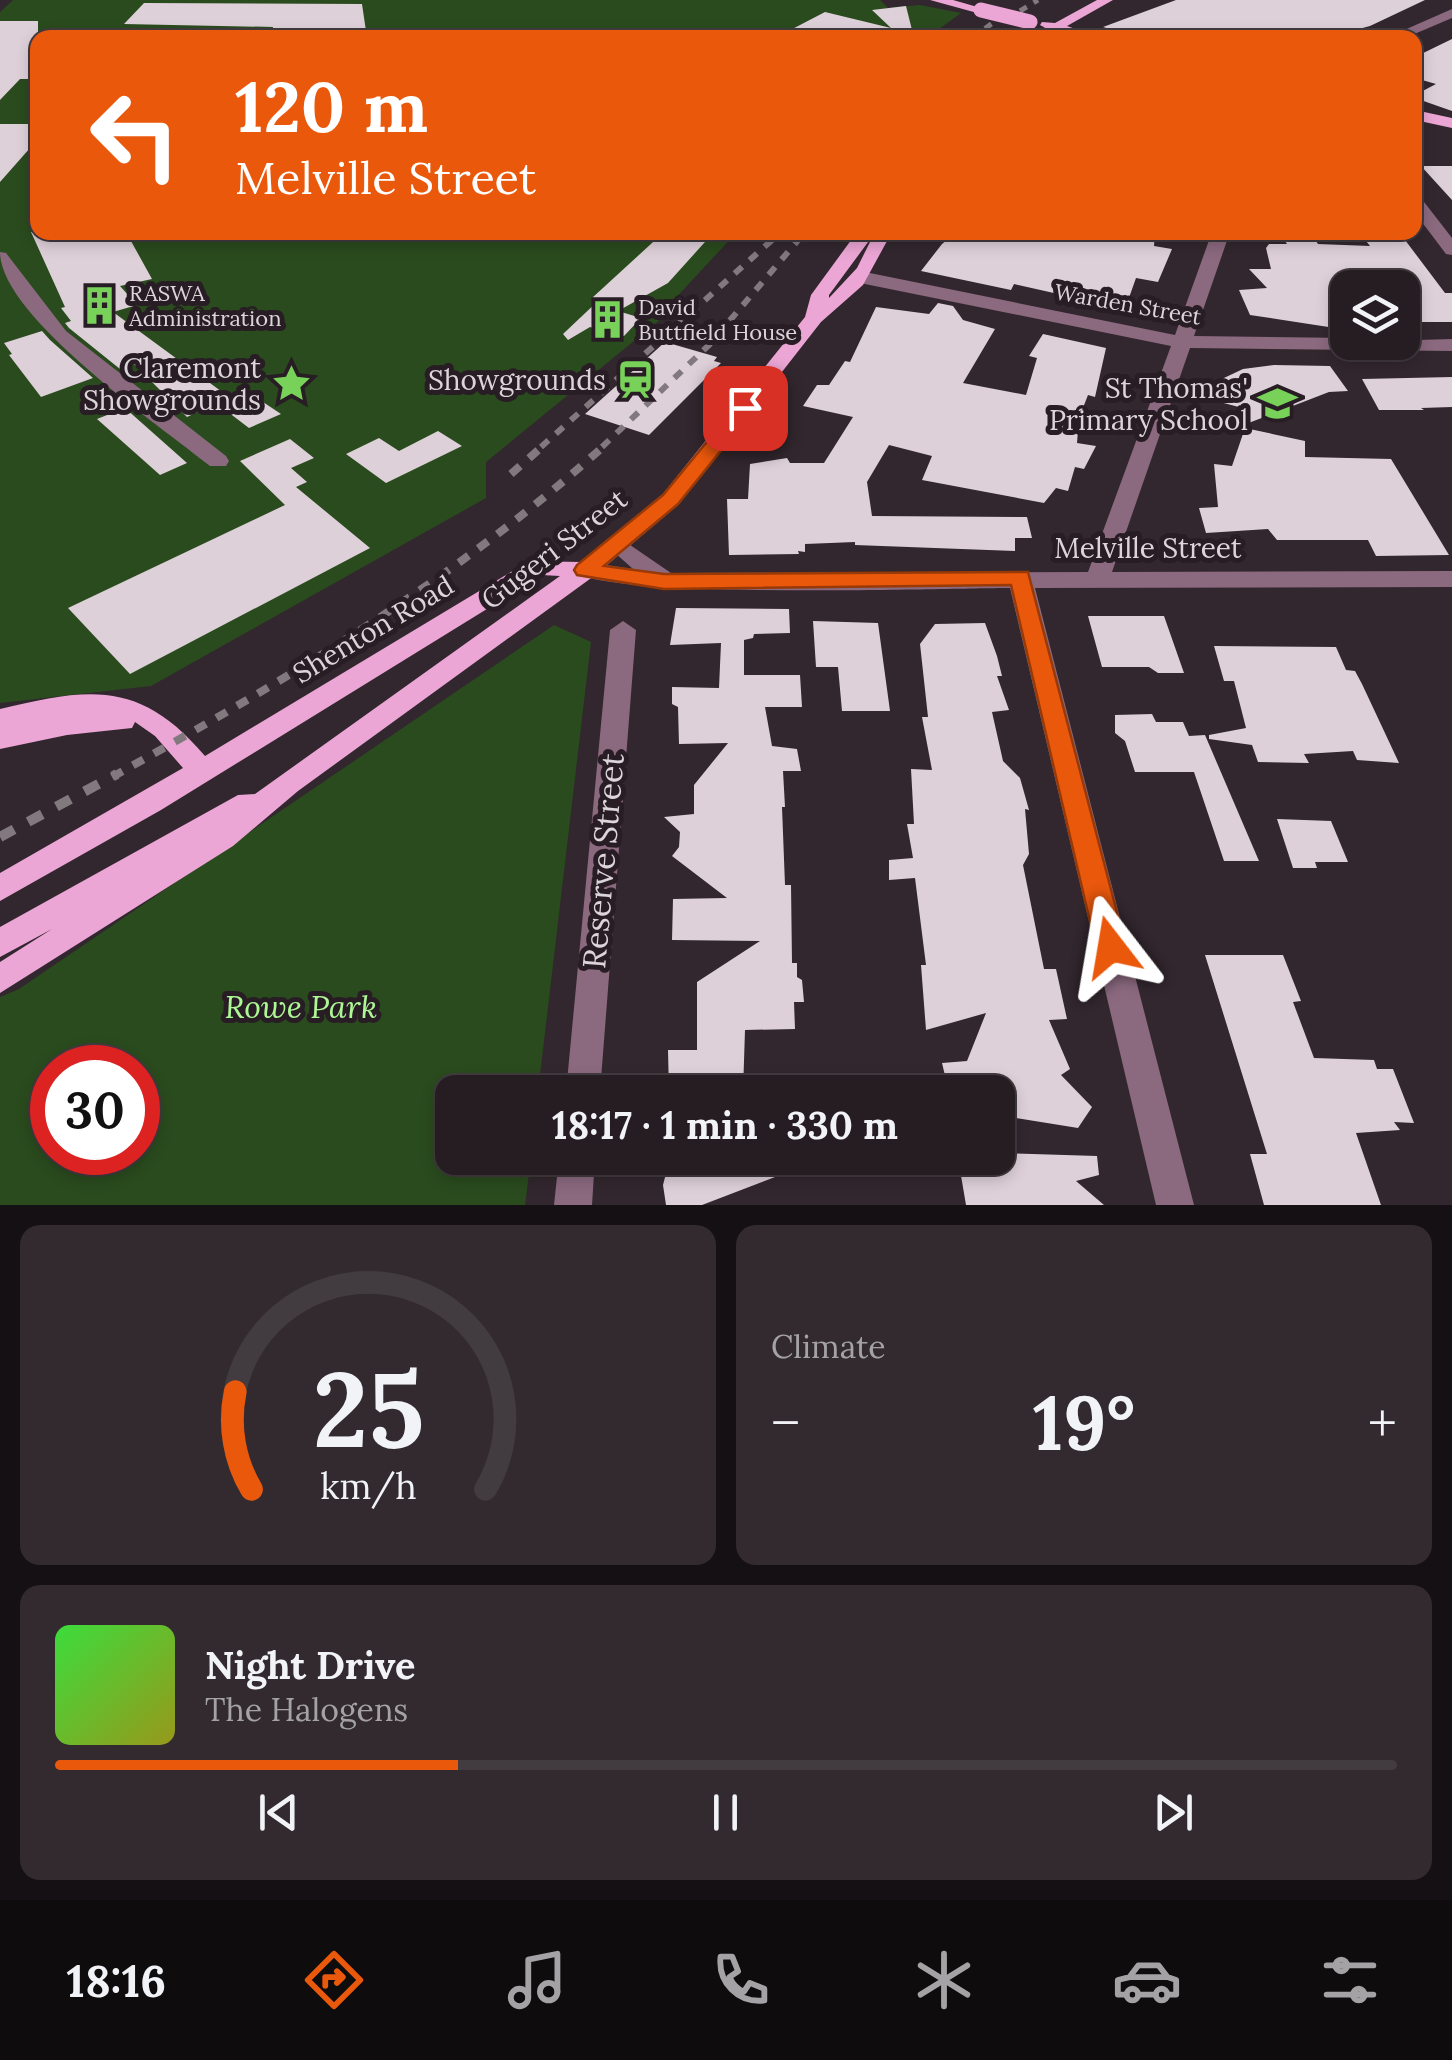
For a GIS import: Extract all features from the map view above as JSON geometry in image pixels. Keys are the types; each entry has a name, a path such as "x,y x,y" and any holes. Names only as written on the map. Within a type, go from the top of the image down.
{"main road":[{"path":"936,0 1056,30"},
{"path":"1066,30 1108,0"},
{"path":"1067,30 1126,0"},
{"path":"1422,117 1452,124"},
{"name":"Gugeri Street","path":"814,318 820,295 860,240"},
{"name":"Gugeri Street","path":"0,979 222,838 288,782 585,570 671,500 814,318 843,299 860,277 879,240"},
{"name":"Shenton Road","path":"0,888 538,566 585,570"},
{"path":"0,719 73,706 120,705 152,719 202,770"},
{"path":"0,739 67,725 152,719"},
{"name":"Gugeri Street","path":"0,943 288,782"}],"street":[{"path":"1411,30 1452,13"},
{"path":"1422,211 1452,250"},
{"path":"1098,577 1218,240"},
{"path":"0,258 59,334 218,461"},
{"name":"Warden Street","path":"860,277 1181,342 1452,346"},
{"path":"617,544 664,581"},
{"name":"Melville Street","path":"585,570 664,581 1452,579"},
{"path":"1020,578 1174,1205"},
{"name":"Reserve Street","path":"584,1075 623,630"},
{"path":"573,1205 576,1175"}],"green space":[{"name":"Claremont Showgrounds","path":"13,0 880,0 888,8 920,5 961,13 938,30 30,30 30,240 730,240 671,303 678,305 486,462 486,498 151,686 0,703 0,12"},
{"name":"Rowe Park","path":"554,625 591,642 540,1075 435,1075 435,1175 529,1175 525,1205 0,1205 0,997 19,989"}],"building":[{"path":"1176,0 1425,0 1355,30 1103,27"},
{"path":"144,3 362,4 366,30 273,30 273,27 124,24"},
{"path":"906,6 912,30 790,30 825,12 891,28 872,10"},
{"path":"0,21 38,21 38,30 30,30 30,79 20,79 0,100"},
{"path":"1452,39 1452,111 1422,100 1422,91 1436,84 1422,80 1422,54"},
{"path":"0,124 30,124 30,148 0,182"},
{"path":"1422,166 1452,166 1452,200 1422,167"},
{"path":"35,240 130,240 152,279 120,286 137,305 113,312 229,397 187,417 134,364 120,369 69,328 65,323 71,321 61,308 65,307"},
{"path":"655,240 707,240 668,283 618,311 641,318 624,336 590,327 568,340 563,334 599,300 592,298"},
{"path":"947,240 1154,240 1154,246 1172,249 1158,282 1136,278 1125,309 1014,284 1011,290 921,271"},
{"path":"1315,240 1318,244 1370,246 1365,240 1405,240 1445,293 1452,293 1452,322 1420,322 1420,270 1330,270 1330,327 1250,315 1239,290 1267,288 1249,269 1271,269 1266,248 1269,244"},
{"path":"938,303 953,306 963,320 995,329 963,383 1026,395 1037,358 1029,356 1043,334 1106,348 1095,397 1088,395 1079,418 1077,443 1096,446 1084,469 1075,467 1068,491 1056,488 1044,503 922,480 932,456 889,445 867,482 872,516 1027,517 1032,538 1015,538 1015,551 855,542 805,544 805,552 798,551 799,554 729,555 727,499 748,499 750,464 787,458 790,463 824,463 853,417 803,406 817,385 829,385 845,361 850,362 876,307 929,314"},
{"path":"42,331 93,378 41,397 4,343"},
{"path":"665,342 717,357 714,361 721,363 649,435 585,414"},
{"path":"1330,366 1348,391 1329,392 1246,424 1250,410 1190,394 1243,369"},
{"path":"1452,377 1452,407 1421,408 1424,410 1379,410 1362,379"},
{"path":"254,396 281,414 249,428 224,409"},
{"path":"125,408 187,463 160,475 97,419"},
{"path":"1245,428 1305,441 1305,457 1391,459 1449,555 1376,556 1368,540 1277,540 1268,529 1206,533 1199,508 1218,507 1214,464 1232,466"},
{"path":"438,431 462,446 386,483 346,454 379,438 399,451"},
{"path":"290,439 314,458 291,468 307,482 296,487 370,548 130,674 68,608 285,505 240,461"},
{"path":"676,608 789,609 790,633 754,634 744,640 744,675 800,675 802,707 765,707 772,746 797,749 801,771 783,771 782,807 785,885 791,885 792,963 797,963 804,1002 794,1002 795,1029 745,1030 744,1075 669,1075 668,1050 697,1050 697,982 760,941 672,940 673,899 727,898 672,856 679,847 680,832 664,817 694,814 694,785 728,743 679,744 678,707 672,704 672,687 719,688 721,643 670,645"},
{"path":"1088,616 1164,616 1184,673 1158,673 1149,667 1102,667"},
{"path":"813,621 878,623 890,711 842,711 838,667 816,667"},
{"path":"985,623 997,656 1002,676 997,676 1009,710 992,712 1003,761 1020,778 1029,810 1025,809 1029,854 1023,865 1044,969 1056,969 1067,1019 1049,1020 1070,1069 1061,1075 1092,1107 1078,1128 1015,1118 1015,1075 945,1075 942,1063 967,1061 986,1013 926,1030 921,965 926,965 915,878 889,880 889,860 913,858 907,824 914,824 911,769 932,770 922,717 928,717 920,644 935,624"},
{"path":"1214,646 1336,647 1346,670 1355,671 1399,763 1357,760 1353,751 1304,754 1309,763 1258,762 1252,745 1209,739 1209,735 1246,728 1234,681 1224,681"},
{"path":"1152,714 1156,722 1183,722 1189,736 1205,735 1259,861 1224,861 1194,772 1135,772 1125,741 1115,733 1115,715"},
{"path":"1277,819 1331,821 1348,862 1315,862 1317,868 1293,868"},
{"path":"1205,955 1283,955 1301,1001 1293,1002 1314,1058 1374,1060 1377,1069 1393,1069 1414,1123 1394,1122 1400,1130 1356,1133 1381,1205 1264,1205 1250,1154 1267,1154"},
{"path":"1015,1154 1097,1156 1099,1175 1076,1181 1104,1205 966,1205 961,1175 1015,1175"},
{"path":"666,1175 780,1175 702,1205 666,1205"}],"railway":[{"path":"1020,11 1038,0"},
{"path":"983,30 994,22"},
{"path":"541,447 772,240"},
{"path":"602,447 709,345 798,240"},
{"path":"511,474 544,445"},
{"path":"112,777 368,625 490,539 605,445"},
{"path":"0,837 117,774"}],"place":[{"name":"RASWA Administration","path":"99,306"},
{"name":"David Buttfield House","path":"608,320"},
{"name":"Showgrounds","path":"636,380"},
{"name":"Claremont Showgrounds","path":"291,384"},
{"name":"St Thomas' Primary School","path":"1278,404"}],"route":[{"path":"745,408 671,500 585,570 664,581 1020,578 1111,947"}]}
